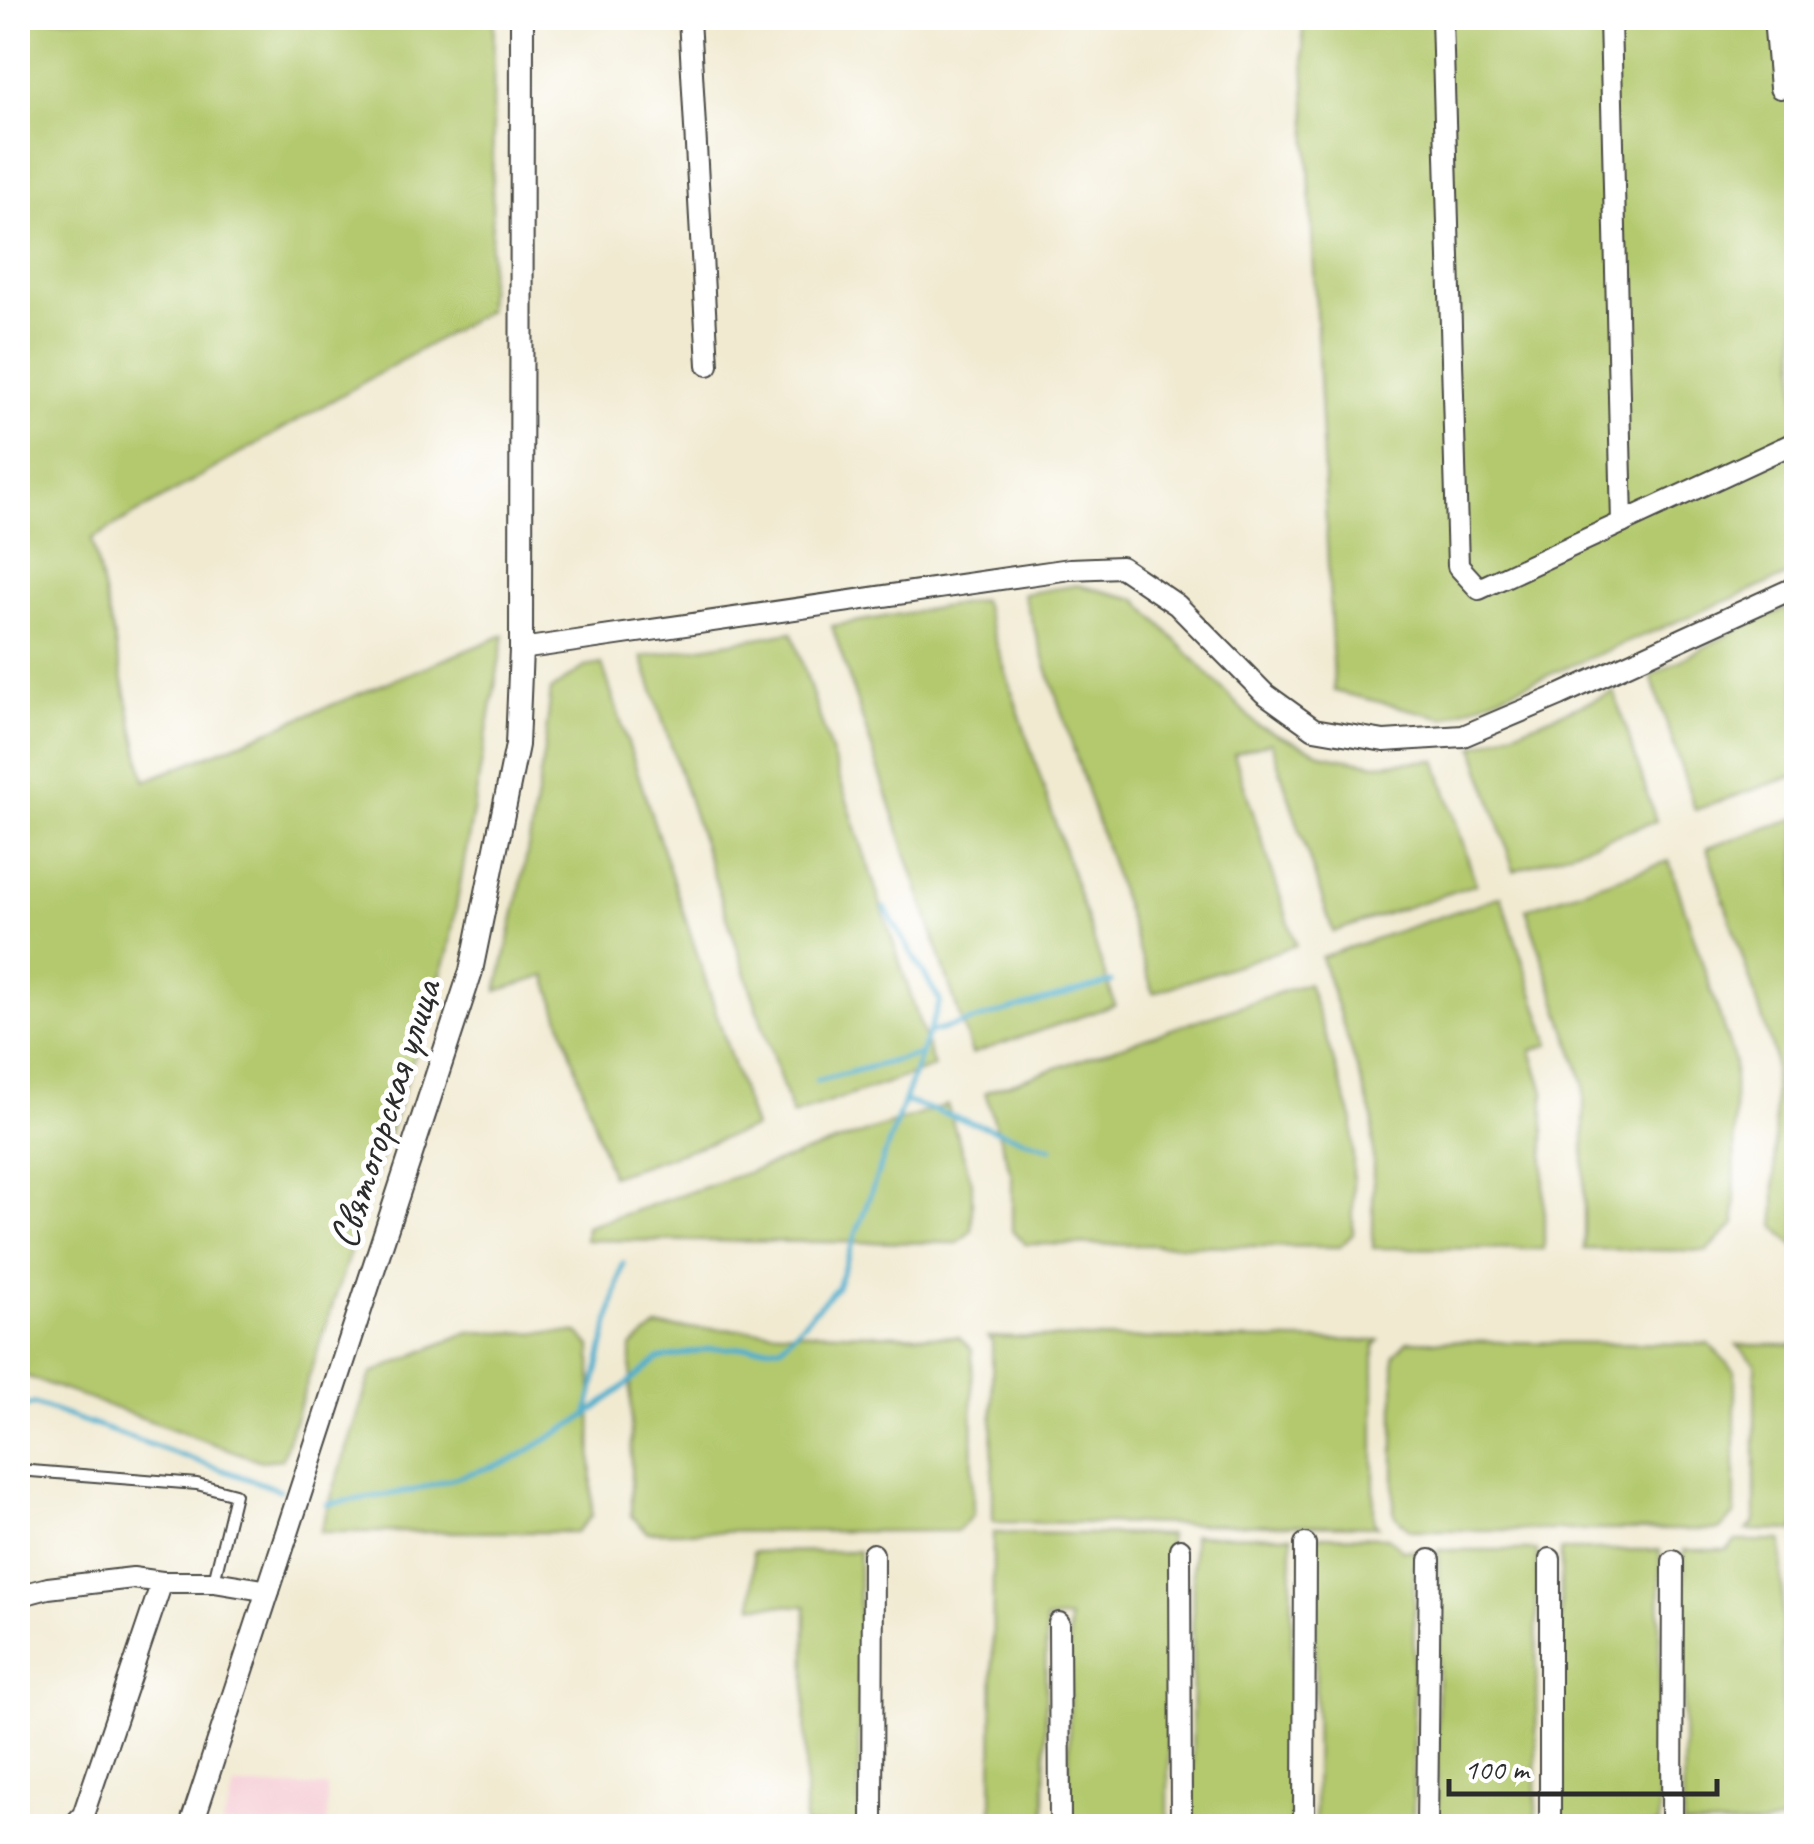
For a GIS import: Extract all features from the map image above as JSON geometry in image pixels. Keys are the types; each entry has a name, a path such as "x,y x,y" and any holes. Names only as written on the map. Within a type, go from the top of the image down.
{"street":[{"name":"Святогорская улица","path":"191,1826 471,971 516,745 521,649 522,18"},
{"path":"689,18 708,365"},
{"path":"1442,18 1458,566 1479,589 1796,442"},
{"path":"1610,18 1622,523"},
{"path":"1774,18 1780,88"},
{"path":"521,649 1070,569 1120,568 1177,604 1264,693 1314,729 1384,741 1463,736 1796,586"},
{"path":"1304,1826 1305,1544"},
{"path":"1796,1546 1796,1571"},
{"path":"1180,1549 1181,1826"},
{"path":"872,1826 873,1554"},
{"path":"1550,1558 1550,1826"},
{"path":"1427,1826 1430,1560"},
{"path":"1672,1826 1673,1562"},
{"path":"18,1596 48,1588 134,1578 214,1582 269,1591"},
{"path":"73,1826 84,1814 162,1582"},
{"path":"1059,1623 1060,1826"}],"lane":[{"path":"18,1470 197,1484 236,1494 214,1582"}],"shaded area":[{"path":"235,1787 327,1787 327,1826 222,1826"}],"green space":[{"path":"18,18 494,18 487,311 92,539 145,781 504,635 448,953 282,1459 261,1461 18,1375"},
{"path":"1302,18 1796,18 1796,572 1445,718 1334,691"},
{"path":"1077,585 1136,599 1258,726 1325,755 1376,764 1436,760 1476,884 1333,932 1271,742 1234,754 1296,945 1153,993 1023,594"},
{"path":"982,600 1115,1005 972,1054 832,626"},
{"path":"1787,608 1796,637 1796,775 1695,810 1651,676"},
{"path":"792,632 934,1067 792,1115 642,657"},
{"path":"602,664 754,1128 611,1176 546,976 497,991 529,841 551,690 585,667"},
{"path":"1614,692 1656,821 1514,871 1474,747"},
{"path":"1796,818 1796,1248 1775,1226 1774,1054 1707,848"},
{"path":"1669,861 1734,1060 1735,1224 1707,1251 1584,1249 1584,1084 1526,909"},
{"path":"1501,896 1550,1044 1531,1051 1544,1091 1544,1249 1373,1248 1373,1118 1321,957"},
{"path":"1308,983 1353,1121 1353,1234 1340,1247 1025,1244 1012,1231 1012,1176 985,1092"},
{"path":"947,1105 972,1182 972,1230 958,1243 585,1240 586,1227"},
{"path":"657,1327 959,1337 972,1350 973,1515 957,1531 648,1532 631,1516 631,1347"},
{"path":"468,1332 578,1333 591,1346 592,1516 576,1532 320,1532 371,1374"},
{"path":"988,1337 1379,1341 1374,1347 1374,1522 1378,1526 993,1522 992,1342"},
{"path":"1407,1341 1709,1344 1735,1371 1735,1514 1719,1530 1410,1530 1394,1514 1394,1355"},
{"path":"1737,1345 1796,1345 1796,1531 1747,1530 1755,1522 1755,1363"},
{"path":"993,1533 1169,1535 1168,1826 1069,1826 1069,1619 1046,1620 1045,1826 992,1826"},
{"path":"1193,1535 1292,1536 1291,1826 1192,1826"},
{"path":"1316,1536 1388,1537 1402,1550 1414,1550 1413,1826 1315,1826"},
{"path":"1736,1541 1782,1541 1782,1821 1763,1826 1683,1826 1684,1550 1727,1550"},
{"path":"1438,1550 1537,1550 1536,1826 1437,1826"},
{"path":"1561,1550 1660,1550 1659,1826 1560,1826"},
{"path":"859,1551 859,1826 805,1826 806,1606 753,1605 753,1552"}],"waterway":[{"path":"327,1504 411,1491 511,1461 588,1415 658,1359 709,1349 781,1346 837,1287 940,1001 885,908"},
{"path":"929,1033 1111,982"},
{"path":"816,1081 921,1054"},
{"path":"904,1101 1052,1148"},
{"path":"588,1412 623,1263"},
{"path":"18,1408 34,1404 280,1490"}]}
